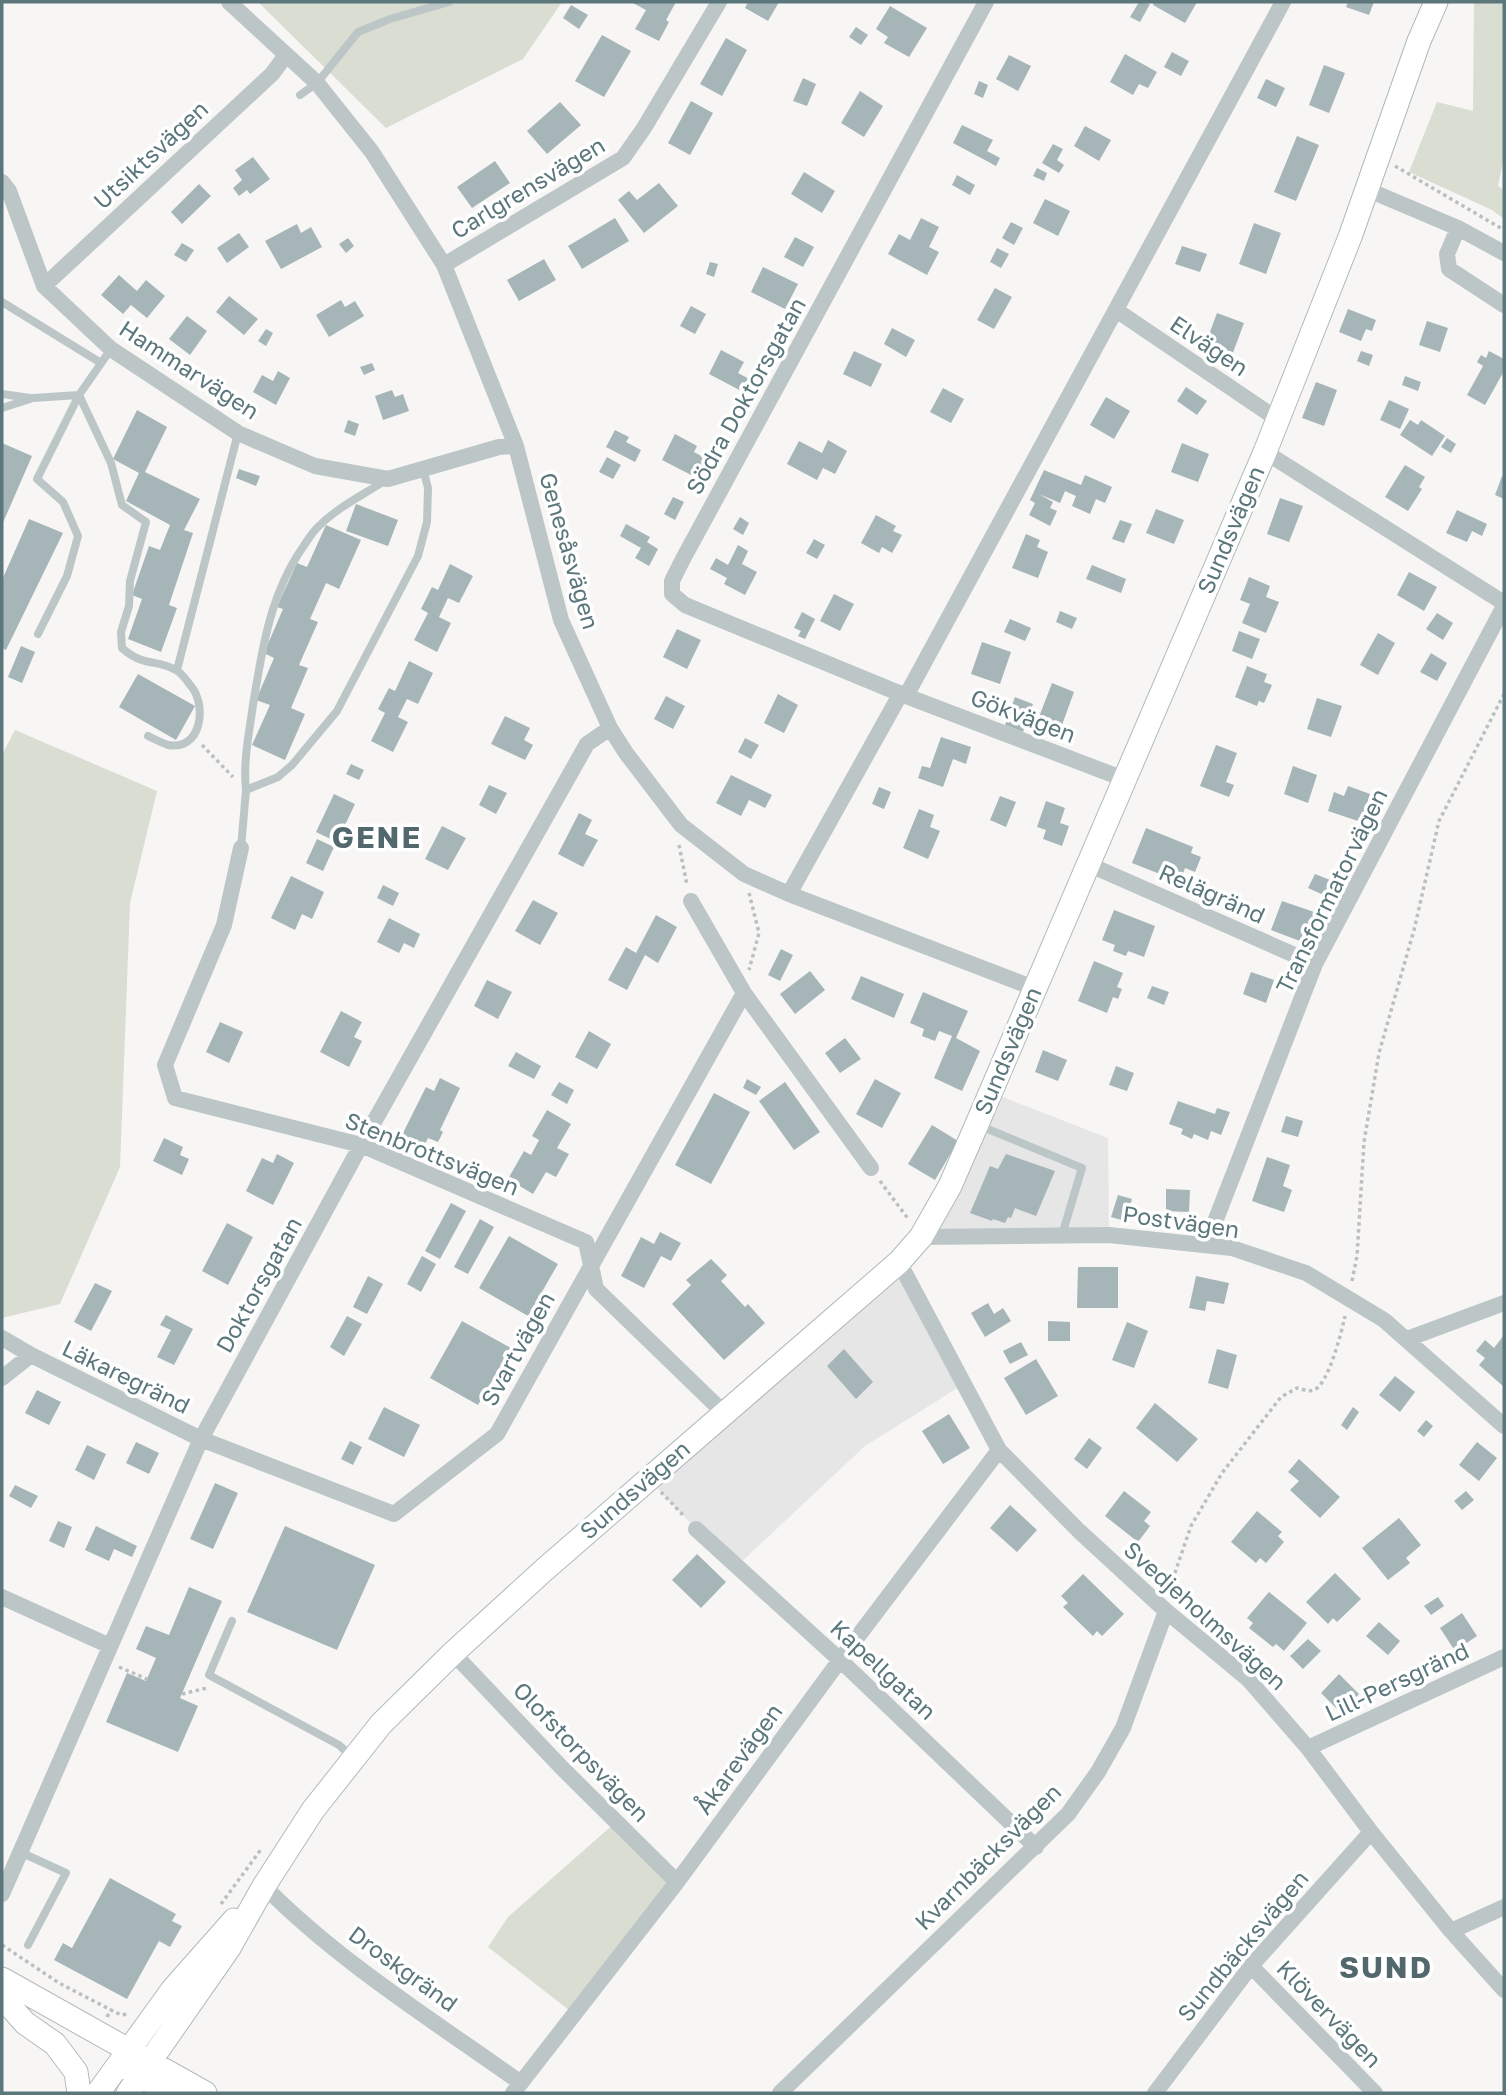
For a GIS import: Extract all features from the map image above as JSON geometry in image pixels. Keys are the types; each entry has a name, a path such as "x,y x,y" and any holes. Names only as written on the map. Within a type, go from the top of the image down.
{"street":[{"name":"Genesåsvägen","path":"229,2 317,83 372,152 444,265 516,446 561,620 610,728 681,825 744,874 789,894 1034,988"},
{"name":"Carlgrensvägen","path":"444,265 623,158 644,128 719,2"},
{"name":"Södra Doktorsgatan","path":"904,695 685,605 672,594 672,581 986,2"},
{"path":"789,894 904,695 1283,2"},
{"name":"Sundsvägen","path":"97,2093 133,2068 173,1989 264,1886 313,1810 381,1724 453,1653 544,1570 899,1262 921,1237 950,1186 1265,452 1350,237 1419,41 1436,2"},
{"name":"Utsiktsvägen","path":"44,286 272,74 286,55"},
{"name":"Hammarvägen","path":"2,182 9,191 44,286 111,349 238,433 314,466 388,479 499,447 516,446"},
{"path":"1366,189 1458,228 1504,253"},
{"path":"1458,228 1447,254 1449,270 1504,305"},
{"name":"Elvägen","path":"1116,310 1277,419"},
{"name":"Transformatorvägen","path":"1206,1245 1315,964 1504,604 1265,452"},
{"name":"Gökvägen","path":"904,695 1124,779"},
{"name":"Doktorsgatan","path":"2,1894 201,1439 361,1145 587,744 610,728"},
{"name":"Stenbrottsvägen","path":"242,848 224,925 165,1065 175,1098 361,1145 586,1242 596,1289 723,1412"},
{"name":"Relägränd","path":"1090,865 1315,964"},
{"path":"691,901 744,993 871,1168"},
{"name":"Svartvägen","path":"201,1439 394,1514 497,1434 744,993"},
{"name":"Postvägen","path":"921,1237 1109,1235 1232,1248 1306,1273 1384,1320 1504,1426"},
{"name":"Svedjeholmsvägen","path":"899,1262 999,1450 1079,1531 1164,1609 1248,1679 1308,1748 1451,1931 1504,1990"},
{"path":"1407,1339 1504,1303"},
{"name":"Läkaregränd","path":"2,1338 201,1439"},
{"path":"2,1378 31,1355"},
{"name":"Åkarevägen","path":"517,2088 677,1882 839,1660 999,1450"},
{"name":"Kapellgatan","path":"696,1529 1036,1847"},
{"path":"2,1597 107,1653"},
{"name":"Kvarnbäcksvägen","path":"780,2093 1068,1814 1098,1772 1123,1728 1164,1609"},
{"name":"Olofstorpsvägen","path":"453,1653 562,1768 677,1882"},
{"name":"Lill-Persgränd","path":"1308,1748 1504,1657"},
{"name":"Sundbäcksvägen","path":"1155,2093 1251,1966 1371,1832"},
{"name":"Droskgränd","path":"264,1886 289,1912 517,2088"},
{"path":"1451,1931 1504,1907"},
{"name":"Klövervägen","path":"1251,1966 1374,2093"},
{"path":"2,1979 169,2093"},
{"path":"2,1991 39,2016 133,2068 205,2093"},
{"path":"2,1997 25,2023 55,2044 76,2073 79,2093"}],"lane":[{"path":"300,95 317,83 358,32 390,19 449,2"},
{"path":"2,302 101,363"},
{"path":"37,634 67,576 78,536 63,502 37,479 79,395 111,349"},
{"path":"2,394 33,398 79,395"},
{"path":"79,395 111,463 122,505 146,522 130,581 129,606 121,632 122,648 134,659 177,670 194,689 200,707 200,725 193,736 182,743 169,745 148,736"},
{"path":"2,408 33,398"},
{"path":"177,670 238,433"},
{"path":"246,790 278,777 292,765 337,711 418,556 427,522 428,488 422,469"},
{"path":"242,848 246,790 244,765 267,629 279,592 292,562 317,527 341,508 388,479"},
{"path":"977,1124 1082,1168 1062,1236"},
{"path":"232,1621 209,1675 339,1745 353,1758"},
{"path":"20,1852 66,1873 28,1945"}],"path":[{"path":"1378,156 1504,230"},
{"path":"1164,1609 1191,1525 1222,1473 1281,1397 1297,1388 1315,1390 1321,1384 1340,1337 1357,1256 1364,1142 1379,1053 1414,930 1439,821 1504,694"},
{"path":"193,736 246,790"},
{"path":"681,825 678,849 691,901"},
{"path":"744,874 759,933 744,993"},
{"path":"871,1168 921,1237"},
{"path":"649,1479 696,1529"},
{"path":"107,1653 147,1679"},
{"path":"182,1694 225,1683"},
{"path":"2,1945 59,1983 111,2010"}],"shaded area":[{"path":"258,2 562,2 523,59 386,128"},
{"path":"1474,2 1504,2 1504,157 1498,186 1504,190 1504,219 1492,210 1409,172 1437,102 1473,111"},
{"path":"15,730 157,791 130,903 120,1167 60,1304 2,1318 2,755"},
{"path":"990,1092 1108,1138 1109,1235 921,1237"},
{"path":"899,1262 964,1384 865,1446 737,1566 696,1529 649,1479"},
{"path":"616,1822 677,1882 574,2014 488,1947 508,1917"}],"building":[{"path":"631,2 676,2 659,41 635,29 646,10"},
{"path":"748,2 779,2 768,21 745,8"},
{"path":"1139,2 1150,4 1140,22 1130,17"},
{"path":"1154,2 1197,2 1185,23 1153,5"},
{"path":"1348,2 1374,2 1369,15 1346,7"},
{"path":"571,5 588,15 579,29 563,18"},
{"path":"890,6 927,28 909,57 884,43 888,37 876,29"},
{"path":"856,27 868,35 861,45 849,37"},
{"path":"602,35 631,51 604,97 575,81"},
{"path":"726,38 747,50 722,96 700,84"},
{"path":"1172,52 1189,61 1181,76 1164,67"},
{"path":"1125,54 1157,72 1148,88 1139,84 1133,95 1110,82"},
{"path":"1009,55 1031,66 1018,91 996,79"},
{"path":"1324,65 1345,73 1329,113 1309,105"},
{"path":"803,78 816,84 807,106 793,101"},
{"path":"1266,79 1285,88 1276,107 1257,98"},
{"path":"979,81 988,85 983,98 974,94"},
{"path":"860,91 883,106 864,137 841,123"},
{"path":"691,101 713,113 690,155 668,143"},
{"path":"560,102 581,125 547,154 527,131"},
{"path":"962,125 993,140 987,151 1000,158 996,166 953,143"},
{"path":"1085,126 1111,140 1099,161 1074,146"},
{"path":"1297,136 1319,145 1296,201 1274,192"},
{"path":"1053,144 1063,149 1057,160 1064,165 1059,173 1042,163"},
{"path":"253,157 270,179 250,194 247,190 239,196 233,188 242,180 235,170"},
{"path":"495,161 510,183 472,208 457,187"},
{"path":"1037,168 1047,173 1044,181 1033,176"},
{"path":"804,172 835,191 822,213 791,194"},
{"path":"957,175 975,185 970,195 952,185"},
{"path":"659,183 678,206 644,233 618,200 629,191 637,200"},
{"path":"199,184 211,196 182,224 171,212"},
{"path":"1045,199 1070,211 1058,236 1033,223"},
{"path":"615,218 629,241 582,269 568,246"},
{"path":"921,218 939,227 929,247 939,252 927,275 888,254 899,234 910,240"},
{"path":"1011,222 1023,228 1014,245 1002,238"},
{"path":"1254,223 1281,233 1266,274 1239,264"},
{"path":"297,224 301,233 311,227 322,247 281,269 265,241"},
{"path":"239,233 249,247 227,263 217,248"},
{"path":"795,237 814,247 803,267 784,257"},
{"path":"348,238 354,246 346,253 339,244"},
{"path":"182,243 194,250 186,262 174,255"},
{"path":"1182,246 1207,254 1200,272 1175,264"},
{"path":"997,248 1009,254 1001,268 990,262"},
{"path":"544,259 556,280 519,301 507,280"},
{"path":"710,262 718,264 714,277 706,274"},
{"path":"763,267 798,284 785,309 751,292"},
{"path":"119,275 137,291 146,280 165,296 147,318 131,305 123,314 101,295"},
{"path":"995,288 1012,297 994,329 977,320"},
{"path":"229,296 258,319 244,335 216,312"},
{"path":"341,300 345,307 355,301 364,316 329,337 316,315"},
{"path":"691,306 706,314 695,334 680,326"},
{"path":"1348,309 1376,320 1372,331 1366,329 1361,341 1339,332"},
{"path":"1217,313 1244,323 1231,358 1204,348"},
{"path":"187,316 207,331 190,355 169,339"},
{"path":"1427,321 1448,328 1440,352 1419,345"},
{"path":"892,328 915,340 906,357 884,344"},
{"path":"266,329 273,333 266,346 258,341"},
{"path":"721,350 744,362 738,373 753,381 747,394 709,374"},
{"path":"854,351 882,364 871,387 843,374"},
{"path":"1361,351 1373,355 1369,366 1357,361"},
{"path":"1489,351 1504,359 1504,371 1485,405 1467,395 1483,366 1477,362 1481,355 1486,358"},
{"path":"372,363 375,370 364,375 360,367"},
{"path":"278,371 290,378 276,405 253,392 262,375 273,381"},
{"path":"1405,376 1421,382 1418,391 1402,385"},
{"path":"1316,382 1337,390 1324,426 1302,418"},
{"path":"1186,387 1207,401 1197,415 1177,401"},
{"path":"943,388 964,399 951,423 930,412"},
{"path":"392,390 395,397 403,394 409,411 383,420 375,396"},
{"path":"1106,397 1130,411 1114,439 1090,425"},
{"path":"1389,400 1409,409 1400,429 1380,420"},
{"path":"137,410 167,427 145,472 200,499 184,530 193,533 169,605 177,608 161,652 128,639 142,599 132,595 149,546 160,550 170,525 126,501 139,473 113,459"},
{"path":"348,420 359,424 355,436 344,432"},
{"path":"1410,420 1418,425 1421,420 1445,436 1432,456 1400,435"},
{"path":"615,430 629,437 626,442 641,450 635,462 606,447"},
{"path":"675,434 697,446 694,452 707,459 697,478 662,460"},
{"path":"1447,438 1456,444 1451,453 1441,447"},
{"path":"828,440 847,451 835,474 823,468 817,480 787,464 799,441 822,453"},
{"path":"2,443 32,456 2,525"},
{"path":"1182,443 1209,454 1198,482 1171,472"},
{"path":"607,457 621,465 613,479 599,472"},
{"path":"1405,465 1425,477 1419,487 1422,489 1408,511 1385,497"},
{"path":"239,469 260,476 256,486 236,478"},
{"path":"1044,470 1081,485 1085,475 1112,487 1105,503 1096,499 1090,514 1072,506 1076,496 1065,491 1060,503 1039,494 1053,502 1050,508 1057,511 1050,526 1029,515 1035,503 1030,500"},
{"path":"1502,476 1504,477 1504,499 1495,495"},
{"path":"673,497 684,502 675,520 664,514"},
{"path":"1280,498 1303,506 1289,542 1267,534"},
{"path":"356,504 398,520 388,546 346,531"},
{"path":"1156,509 1184,520 1174,544 1146,533"},
{"path":"1457,510 1487,524 1482,536 1472,531 1467,542 1446,533"},
{"path":"876,515 896,526 893,531 902,535 892,553 882,547 879,553 861,543"},
{"path":"740,517 749,523 743,535 733,529"},
{"path":"29,519 63,533 6,650 2,648 2,580"},
{"path":"1120,520 1132,524 1124,543 1112,539"},
{"path":"626,524 650,537 647,542 658,549 649,566 635,558 641,548 620,536"},
{"path":"326,525 361,540 339,589 326,583 310,619 318,622 299,665 308,668 291,708 305,714 285,760 252,745 270,705 256,700 274,658 264,653 283,609 277,607 297,563 307,567"},
{"path":"1026,534 1040,540 1037,547 1048,552 1038,578 1012,568"},
{"path":"814,539 825,545 817,559 806,553"},
{"path":"738,545 748,551 742,564 757,572 745,595 724,584 727,578 710,569 716,558 728,565"},
{"path":"450,564 473,576 459,603 448,598 439,617 451,623 437,652 414,640 428,613 421,609 432,587 438,590"},
{"path":"1092,565 1126,579 1121,593 1086,579"},
{"path":"1409,572 1437,587 1424,611 1397,595"},
{"path":"1249,577 1270,586 1266,597 1279,602 1266,633 1242,623 1250,604 1240,600"},
{"path":"834,594 854,604 840,631 820,621"},
{"path":"1060,611 1077,618 1072,629 1056,622"},
{"path":"802,612 815,619 805,639 798,636 801,631 794,628"},
{"path":"1437,613 1453,623 1443,640 1426,629"},
{"path":"1010,619 1031,628 1025,641 1004,632"},
{"path":"677,629 701,640 687,669 663,657"},
{"path":"1239,631 1260,639 1252,659 1232,651"},
{"path":"1378,633 1395,643 1378,675 1360,665"},
{"path":"982,642 1011,652 1000,684 971,674"},
{"path":"21,646 35,652 22,683 8,677"},
{"path":"1431,653 1447,663 1437,681 1420,672"},
{"path":"409,661 433,673 418,704 407,699 398,717 408,722 393,752 371,741 385,713 378,709 389,688 395,691"},
{"path":"1247,666 1267,674 1264,682 1272,685 1264,703 1259,701 1257,706 1235,697"},
{"path":"138,674 195,706 176,740 119,707"},
{"path":"1052,683 1074,692 1062,725 1039,717"},
{"path":"778,694 798,705 784,733 764,723"},
{"path":"666,696 685,706 673,729 654,719"},
{"path":"1015,697 1033,704 1023,732 1005,725"},
{"path":"1317,698 1342,706 1331,737 1307,729"},
{"path":"505,716 530,728 524,740 533,745 525,760 491,744"},
{"path":"941,737 971,747 966,764 953,759 943,787 918,778 922,766 930,768"},
{"path":"745,738 759,745 751,759 738,752"},
{"path":"1216,745 1237,753 1226,782 1234,785 1229,797 1200,786"},
{"path":"351,764 364,770 359,780 346,774"},
{"path":"1293,766 1317,775 1308,803 1284,794"},
{"path":"731,775 772,795 765,808 749,800 741,816 716,803"},
{"path":"489,785 507,793 496,814 479,805"},
{"path":"1348,786 1370,794 1361,822 1328,811 1334,792 1344,796"},
{"path":"879,787 891,792 884,809 872,804"},
{"path":"334,794 355,804 337,842 316,832"},
{"path":"1000,796 1016,802 1006,827 990,820"},
{"path":"1046,801 1065,808 1060,823 1069,826 1062,846 1043,839 1046,830 1037,827"},
{"path":"919,809 934,815 930,827 940,831 928,859 903,848"},
{"path":"579,813 592,820 585,834 598,840 583,867 558,854"},
{"path":"442,826 466,838 448,870 425,859"},
{"path":"1146,828 1193,847 1191,853 1201,857 1195,872 1185,868 1180,882 1132,863"},
{"path":"317,839 334,847 323,871 306,863"},
{"path":"1315,874 1335,882 1328,897 1308,888"},
{"path":"291,876 324,892 312,919 302,914 295,930 271,918"},
{"path":"383,885 399,893 393,906 377,898"},
{"path":"533,900 558,913 540,945 515,931"},
{"path":"1282,901 1317,913 1305,943 1271,930"},
{"path":"1114,910 1155,926 1144,957 1128,951 1126,956 1113,951 1115,945 1102,940"},
{"path":"656,915 677,927 658,963 645,955 627,990 608,980 626,947 636,953"},
{"path":"389,918 420,934 414,948 404,943 399,953 377,942"},
{"path":"781,949 793,955 780,981 768,975"},
{"path":"1094,961 1123,973 1117,987 1122,989 1118,999 1113,997 1107,1013 1078,1001"},
{"path":"810,971 825,990 795,1014 780,994"},
{"path":"1251,972 1274,980 1266,1003 1243,994"},
{"path":"861,976 904,994 894,1018 851,999"},
{"path":"487,980 512,992 498,1019 474,1006"},
{"path":"1152,986 1169,992 1164,1005 1147,998"},
{"path":"923,992 968,1011 956,1038 980,1051 962,1091 934,1078 952,1036 939,1031 935,1041 922,1036 924,1029 910,1023"},
{"path":"341,1011 362,1022 354,1037 362,1041 349,1067 320,1052"},
{"path":"220,1022 243,1032 229,1063 206,1052"},
{"path":"589,1031 611,1044 597,1069 575,1057"},
{"path":"845,1038 861,1059 840,1073 825,1053"},
{"path":"1043,1050 1067,1060 1058,1081 1035,1072"},
{"path":"516,1052 541,1066 534,1079 508,1066"},
{"path":"1116,1066 1134,1073 1127,1091 1109,1085"},
{"path":"440,1078 460,1088 440,1130 443,1132 438,1142 428,1138 423,1148 401,1137 426,1087 434,1091"},
{"path":"747,1079 761,1087 756,1095 743,1088"},
{"path":"875,1079 901,1093 882,1128 856,1114"},
{"path":"559,1082 574,1090 567,1104 551,1095"},
{"path":"785,1082 820,1132 794,1150 759,1101"},
{"path":"714,1093 750,1112 711,1184 675,1165"},
{"path":"1178,1101 1215,1114 1217,1108 1230,1112 1221,1135 1211,1131 1208,1140 1194,1134 1192,1139 1181,1134 1183,1129 1169,1124"},
{"path":"547,1110 571,1124 557,1148 569,1154 556,1177 546,1172 533,1194 508,1179 524,1151 531,1155 539,1140 532,1136"},
{"path":"1286,1116 1303,1121 1298,1137 1281,1132"},
{"path":"932,1125 958,1141 935,1180 908,1164"},
{"path":"164,1138 183,1147 180,1155 189,1159 182,1175 153,1161"},
{"path":"277,1154 294,1163 273,1205 246,1191 262,1158 273,1163"},
{"path":"1006,1154 1055,1171 1036,1216 1015,1208 1011,1218 1008,1217 1005,1223 970,1213 990,1166 998,1169"},
{"path":"1267,1157 1290,1165 1283,1186 1292,1190 1284,1212 1252,1201"},
{"path":"1166,1189 1190,1190 1189,1212 1166,1211"},
{"path":"1118,1195 1132,1199 1125,1221 1111,1217"},
{"path":"451,1203 466,1211 440,1259 425,1251"},
{"path":"480,1219 494,1227 468,1274 454,1267"},
{"path":"227,1223 253,1237 228,1285 202,1271"},
{"path":"660,1232 681,1243 671,1261 661,1256 644,1288 621,1276 641,1237 654,1244"},
{"path":"509,1236 558,1264 528,1316 479,1288"},
{"path":"422,1256 436,1264 421,1292 407,1284"},
{"path":"711,1259 727,1275 721,1281 745,1307 748,1304 765,1323 724,1360 672,1304 691,1285 686,1280"},
{"path":"1078,1267 1118,1267 1118,1308 1077,1308"},
{"path":"368,1276 383,1284 367,1314 353,1307"},
{"path":"1196,1276 1229,1283 1224,1304 1207,1301 1205,1311 1189,1308"},
{"path":"95,1283 112,1291 91,1331 74,1322"},
{"path":"988,1303 994,1314 1003,1308 1011,1321 985,1337 971,1313"},
{"path":"166,1315 193,1329 174,1365 157,1357 171,1330 160,1325"},
{"path":"347,1316 362,1324 344,1356 330,1347"},
{"path":"462,1321 511,1348 478,1405 430,1378"},
{"path":"1048,1321 1070,1322 1070,1341 1048,1341"},
{"path":"1127,1322 1148,1331 1134,1368 1112,1360"},
{"path":"1504,1335 1504,1387 1479,1365 1485,1358 1476,1351 1485,1340 1494,1348"},
{"path":"1021,1342 1028,1355 1010,1364 1003,1351"},
{"path":"844,1349 873,1382 856,1399 827,1366"},
{"path":"1217,1349 1237,1355 1228,1389 1208,1383"},
{"path":"1036,1359 1058,1396 1026,1415 1004,1378"},
{"path":"1395,1376 1415,1392 1400,1412 1379,1395"},
{"path":"37,1390 61,1402 49,1425 25,1413"},
{"path":"1155,1403 1198,1439 1177,1462 1136,1428"},
{"path":"384,1407 420,1425 404,1457 368,1439"},
{"path":"1353,1407 1359,1412 1347,1430 1341,1425"},
{"path":"949,1414 970,1448 943,1464 922,1431"},
{"path":"1426,1420 1433,1426 1424,1437 1417,1431"},
{"path":"1089,1438 1102,1448 1087,1469 1074,1459"},
{"path":"350,1441 362,1447 353,1465 341,1459"},
{"path":"136,1442 159,1453 149,1474 126,1463"},
{"path":"1477,1442 1497,1458 1479,1481 1459,1465"},
{"path":"87,1445 106,1454 94,1480 75,1470"},
{"path":"1299,1459 1340,1497 1320,1518 1290,1490 1299,1481 1288,1472"},
{"path":"215,1483 238,1493 213,1549 190,1539"},
{"path":"15,1485 38,1496 31,1508 9,1496"},
{"path":"1124,1491 1151,1512 1144,1521 1150,1526 1138,1542 1105,1516"},
{"path":"1466,1491 1474,1500 1462,1510 1454,1501"},
{"path":"1010,1505 1037,1530 1017,1552 990,1528"},
{"path":"1257,1511 1282,1532 1278,1536 1284,1542 1266,1563 1260,1558 1256,1563 1231,1542"},
{"path":"1399,1518 1421,1545 1406,1558 1410,1563 1388,1580 1362,1548"},
{"path":"58,1521 72,1527 64,1548 49,1541"},
{"path":"96,1526 137,1546 132,1557 114,1549 109,1561 85,1550"},
{"path":"285,1526 375,1565 337,1650 247,1612"},
{"path":"697,1554 726,1582 701,1608 672,1580"},
{"path":"1335,1573 1361,1599 1337,1622 1333,1618 1328,1624 1306,1602"},
{"path":"1083,1574 1124,1614 1102,1636 1097,1631 1093,1636 1063,1607 1068,1603 1061,1596"},
{"path":"189,1587 222,1601 180,1698 198,1706 178,1752 106,1722 127,1673 146,1681 156,1658 136,1649 146,1626 169,1635"},
{"path":"1269,1592 1307,1623 1284,1651 1276,1644 1273,1647 1249,1628 1253,1623 1247,1618"},
{"path":"1438,1597 1444,1606 1431,1615 1424,1606"},
{"path":"1462,1613 1477,1636 1455,1651 1440,1628"},
{"path":"1379,1622 1400,1641 1388,1655 1366,1636"},
{"path":"1308,1639 1321,1651 1303,1669 1290,1656"},
{"path":"1339,1674 1359,1694 1341,1713 1321,1693"},
{"path":"110,1878 176,1914 172,1921 182,1926 170,1947 159,1941 127,1999 54,1960 63,1943 72,1948"}],"district":[{"name":"GENE","path":"377,838"},
{"name":"SUND","path":"1386,1968"}]}
